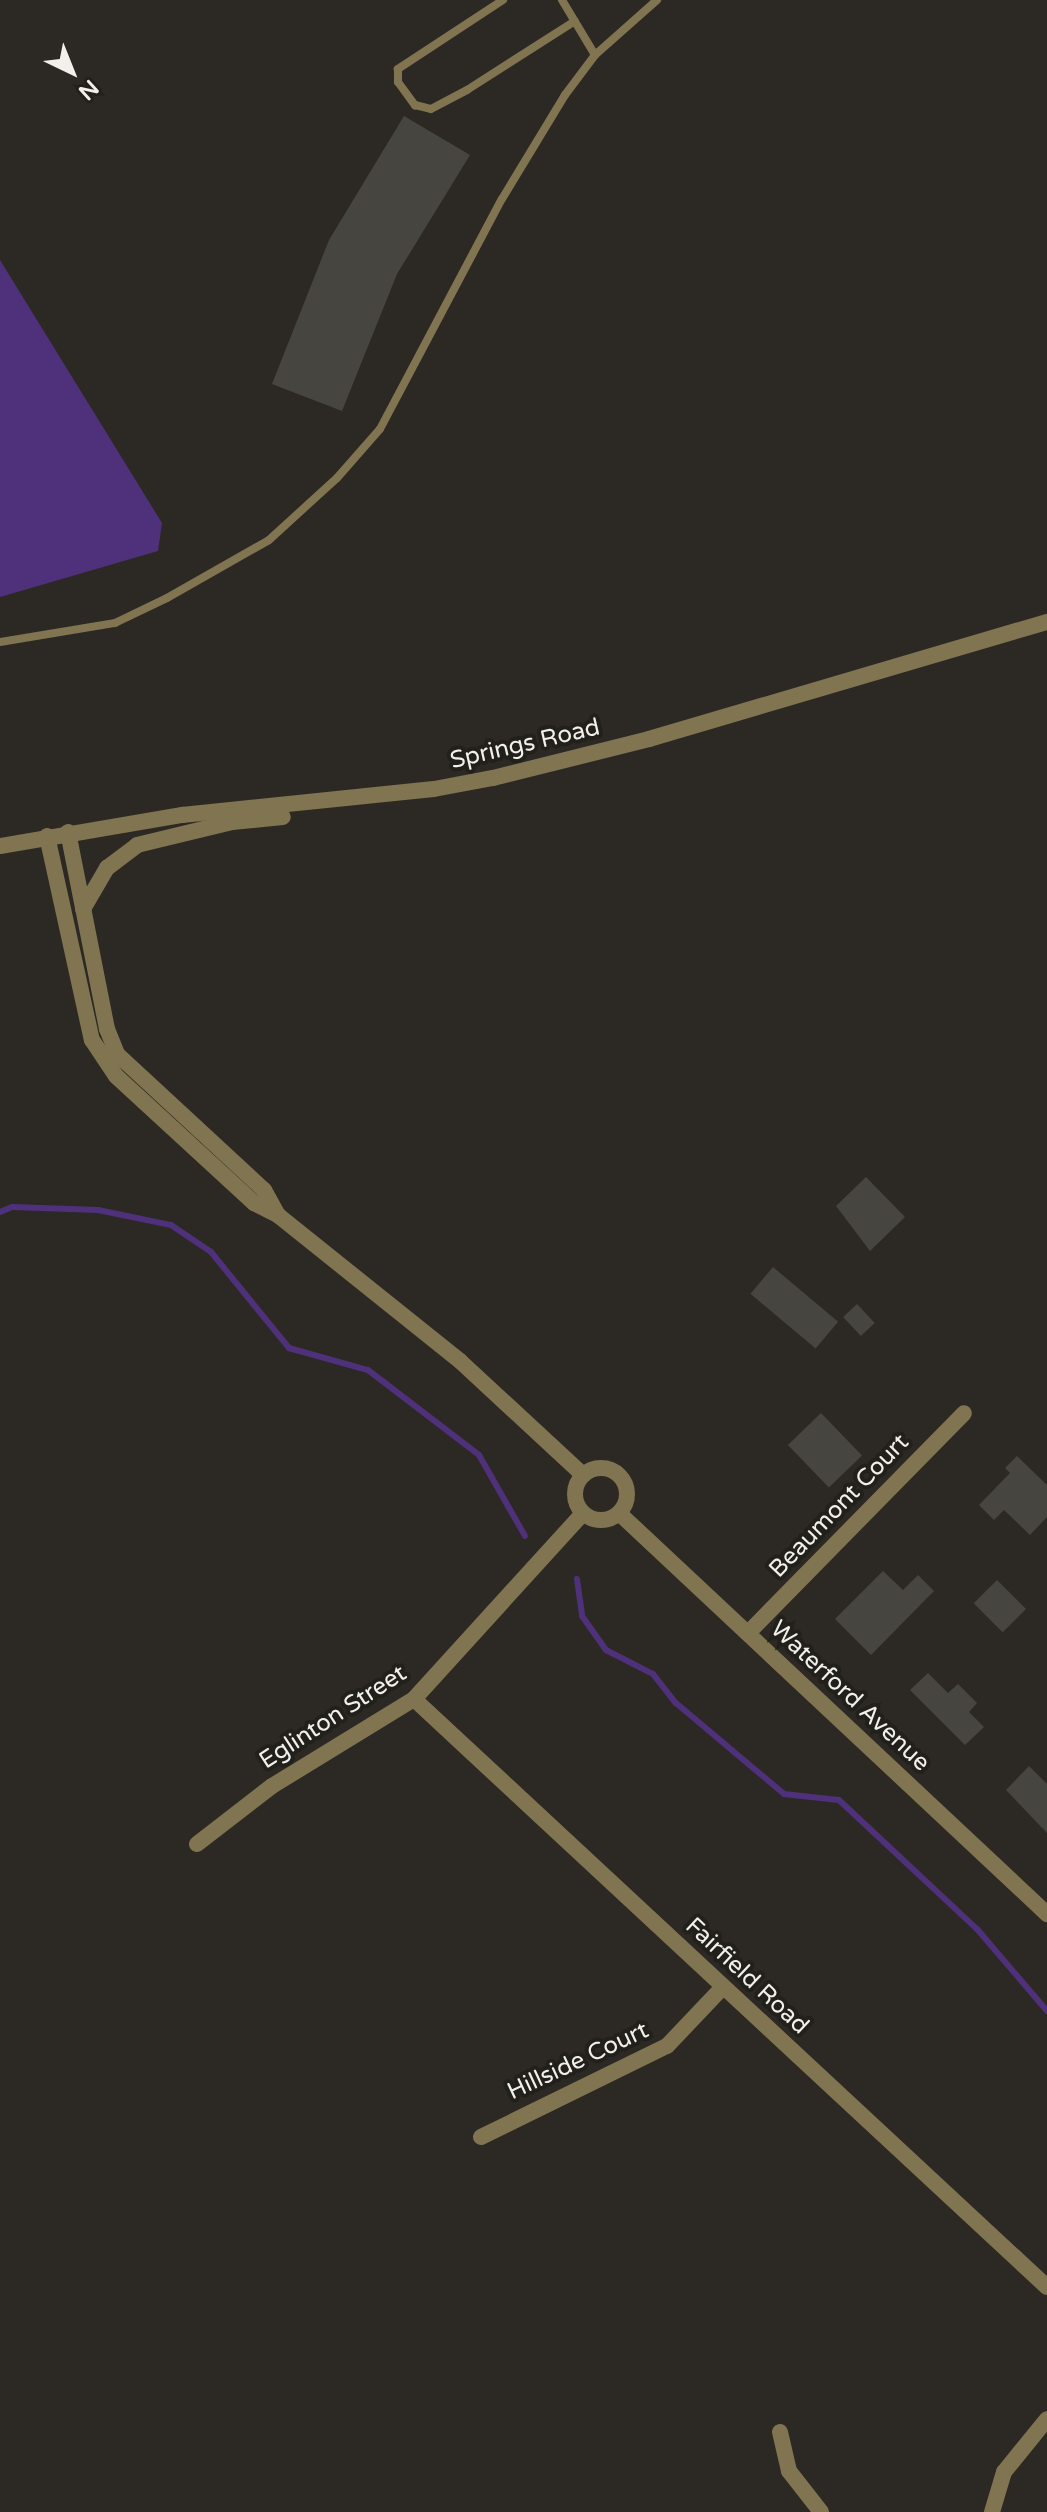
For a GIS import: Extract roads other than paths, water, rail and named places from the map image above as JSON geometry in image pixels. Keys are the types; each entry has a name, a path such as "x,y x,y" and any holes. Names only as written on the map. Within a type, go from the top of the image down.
{"street":[{"name":"Springs Road","path":"0,846 68,832 488,779 649,739 1047,622"},
{"path":"83,909 107,868 137,845 160,837 232,822 456,796 488,779"},
{"path":"68,832 117,1054 264,1190 279,1216"},
{"path":"47,836 92,1040 103,1060 139,1099 254,1203 279,1216 460,1361 583,1475"},
{"name":"Beaumont Court","path":"748,1633 964,1413"},
{"path":"602,1468 620,1476 627,1495 619,1513 601,1520 583,1513 575,1494 583,1475 602,1468"},
{"name":"Eglinton Street","path":"197,1844 272,1786 414,1699 583,1513"},
{"name":"Waterford Avenue","path":"619,1513 1047,1914"},
{"name":"Fairfield Road","path":"414,1699 1047,2287"},
{"name":"Hillside Court","path":"481,2137 667,2046 723,1987"},
{"path":"992,2512 1004,2472 1047,2419"},
{"path":"780,2432 789,2471 821,2512"}],"lane":[{"path":"503,0 398,69 398,82 415,105 431,109 575,21"},
{"path":"562,0 595,55"},
{"path":"0,642 115,623 167,598 269,540 337,478 380,429 537,139 595,55 657,0"}],"waterway":[{"path":"0,1212 12,1207 98,1210 171,1225 211,1252 289,1348 368,1370 479,1455 525,1536"},
{"path":"577,1579 582,1616 606,1650 653,1674 676,1703 784,1794 839,1800 977,1929 1047,2011"}]}
